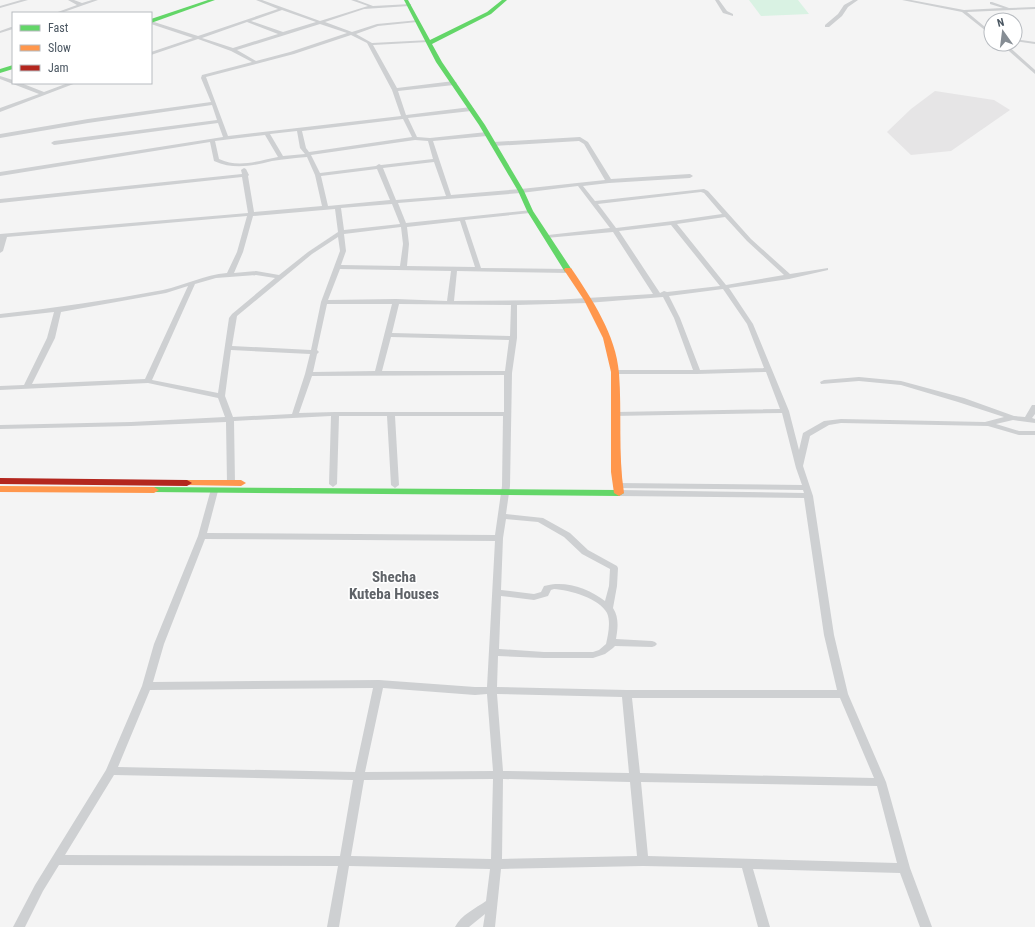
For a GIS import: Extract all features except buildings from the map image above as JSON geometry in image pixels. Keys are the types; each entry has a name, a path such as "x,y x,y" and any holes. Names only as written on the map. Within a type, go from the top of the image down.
{"main road":[{"path":"152,17 201,0"},
{"path":"152,22 214,0"},
{"path":"429,42 489,13 505,0"},
{"path":"0,490 214,491 619,489 616,472 615,372 607,338 588,300 530,211 521,191 487,134 439,62 408,3"},
{"path":"0,66 12,62"},
{"path":"0,71 12,67"},
{"path":"0,481 333,484 505,489"}],"street":[{"path":"0,7 26,0"},
{"path":"70,0 82,4"},
{"path":"60,12 96,0"},
{"path":"258,0 351,33 371,44 429,42"},
{"path":"353,0 373,7"},
{"path":"717,0 725,12 731,15"},
{"path":"827,26 840,16 846,6 856,0"},
{"path":"904,0 963,11 1035,8"},
{"path":"991,1 995,9 994,10"},
{"path":"991,1 1012,9"},
{"path":"233,50 320,22 373,7 408,3"},
{"path":"152,54 281,9"},
{"path":"963,11 983,27"},
{"path":"247,20 283,34"},
{"path":"226,138 214,103 203,78 204,76 292,53 385,23 417,21"},
{"path":"152,22 233,50 255,62"},
{"path":"0,32 12,28"},
{"path":"1023,41 1035,43"},
{"path":"371,44 373,51 395,90 404,116 415,138"},
{"path":"1012,52 1035,73"},
{"path":"0,77 12,81"},
{"path":"395,90 454,83"},
{"path":"19,84 44,94"},
{"path":"0,110 70,84"},
{"path":"0,136 88,120 214,103"},
{"path":"0,174 226,138 471,109"},
{"path":"54,143 219,121"},
{"path":"299,129 303,148 318,175 325,208"},
{"path":"267,133 281,158"},
{"path":"212,141 216,160 226,164 242,166 281,158 415,138 430,140 487,134"},
{"path":"493,144 580,139 586,144 609,181"},
{"path":"430,140 449,197"},
{"path":"281,158 303,148"},
{"path":"318,175 379,166 436,160"},
{"path":"230,274 240,252 251,214 246,175 242,166"},
{"path":"379,166 404,226 406,244 403,269"},
{"path":"0,201 246,175"},
{"path":"0,251 2,236 521,191 609,181 690,176"},
{"path":"579,184 615,230 677,318 697,372"},
{"path":"594,203 702,190 706,192 726,215 789,277"},
{"path":"296,415 315,352 324,302 343,251 338,207"},
{"path":"231,483 230,420 221,396 229,348 232,318 234,315 310,252 342,232 530,211"},
{"path":"548,237 673,223 726,215"},
{"path":"462,219 479,270"},
{"path":"673,223 725,288 750,324 785,412 808,492 829,635 843,694 881,782 904,868 926,927"},
{"path":"338,267 568,271"},
{"path":"324,302 514,303 588,300 725,288 826,269"},
{"path":"450,302 454,270"},
{"path":"0,316 58,310 166,291 193,282 230,274 256,273 281,277"},
{"path":"148,381 193,282"},
{"path":"378,374 396,302"},
{"path":"489,927 496,864 498,775 492,690 499,538 505,489 508,372 513,338 514,303"},
{"path":"27,386 51,338 58,310"},
{"path":"387,335 513,338"},
{"path":"229,348 315,352"},
{"path":"615,372 769,370"},
{"path":"309,374 508,372"},
{"path":"824,382 859,379 901,383 961,400 1013,418 1032,420 1035,407"},
{"path":"0,388 148,381 221,396"},
{"path":"616,414 785,412"},
{"path":"333,484 335,414"},
{"path":"391,414 395,485"},
{"path":"0,427 230,420 296,415 506,414"},
{"path":"988,424 1013,418"},
{"path":"800,468 806,435 827,423 841,421 903,421 988,424 1019,433 1035,433"},
{"path":"619,489 808,492"},
{"path":"19,927 39,888 112,771 148,686 159,644 202,536 214,491"},
{"path":"502,516 540,520 574,540 585,552 603,564 614,568 613,586 608,608"},
{"path":"202,536 499,538"},
{"path":"494,652 544,655 593,654 607,649 611,642 613,619 612,613 608,608 574,588 552,586 547,588 545,594 534,597 497,593"},
{"path":"611,642 652,644"},
{"path":"148,686 379,684 475,691 492,690 627,694 843,694"},
{"path":"333,927 359,776 379,684"},
{"path":"627,694 643,861"},
{"path":"112,771 359,776 498,775 881,782"},
{"path":"56,860 344,861 496,864 643,861 904,868"},
{"path":"746,864 764,927"},
{"path":"461,927 492,903"}],"shaded area":[{"path":"935,91 994,100 1010,110 951,151 911,155 887,132 911,109"}],"green space":[{"path":"749,0 798,0 809,14 761,16"}],"traffic: fast":[{"path":"152,21 213,0"},
{"path":"406,0 439,62 482,125 521,191 530,211 568,270"},
{"path":"429,43 489,13 505,0"},
{"path":"0,71 12,67"},
{"path":"154,490 619,493"}],"traffic: slow":[{"path":"568,270 588,300 607,338 615,372 616,472 619,493"},
{"path":"187,483 241,483"},
{"path":"0,489 154,490"}],"traffic: jam":[{"path":"0,481 187,483"}],"district":[{"name":"Shecha Kuteba Houses","path":"394,586"}]}
